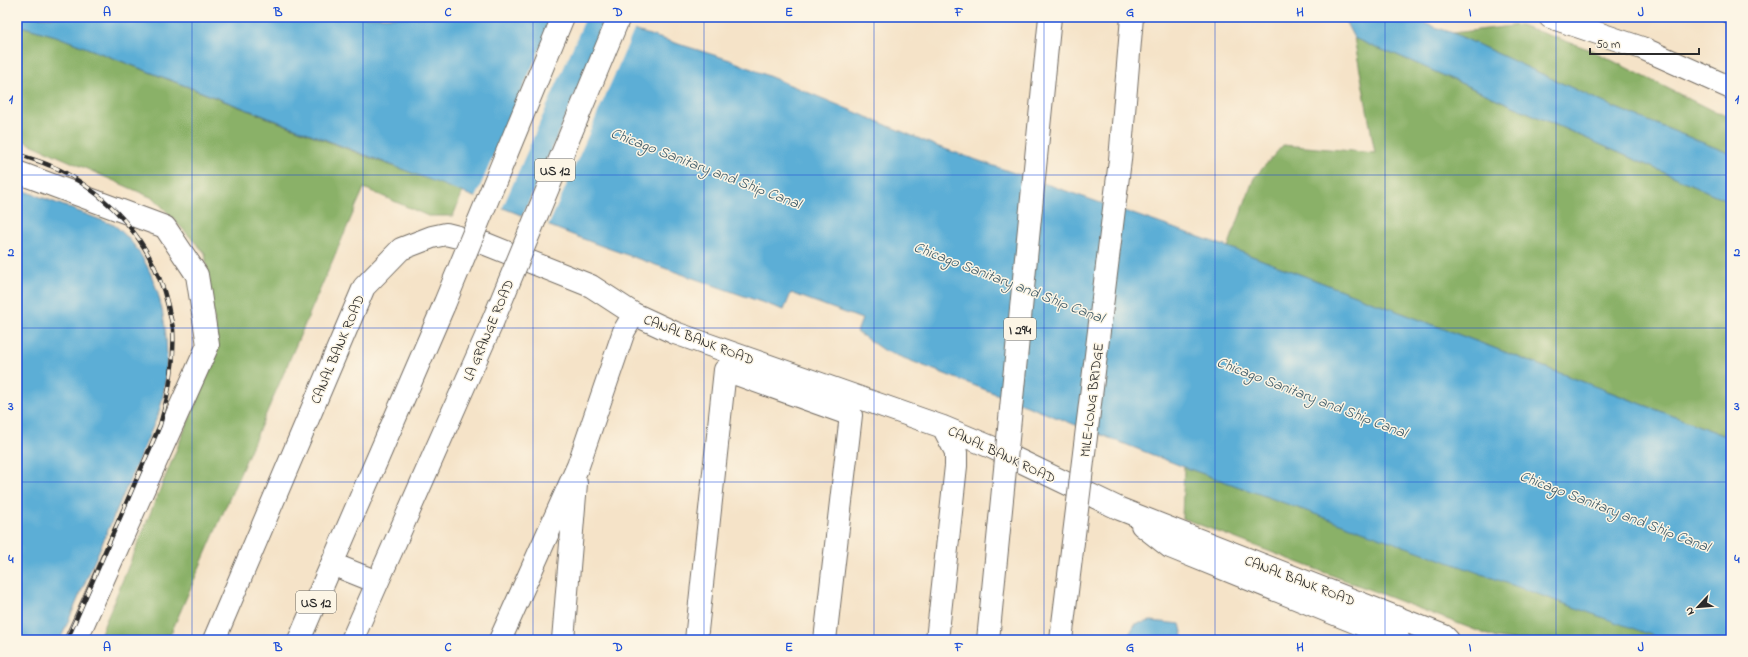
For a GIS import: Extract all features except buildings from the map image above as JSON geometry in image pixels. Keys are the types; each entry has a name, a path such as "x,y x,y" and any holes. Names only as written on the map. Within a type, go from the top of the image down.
{"main road":[{"name":"US 12","path":"299,640 444,305 563,17"},
{"name":"LA GRANGE ROAD","path":"352,640 492,323 619,17"},
{"name":"I 294","path":"988,640 1050,17"},
{"name":"MILE-LONG BRIDGE","path":"1061,640 1120,160 1132,17"},
{"path":"1550,17 1642,48 1731,88"},
{"path":"17,172 166,227 197,275 208,345 76,640"},
{"name":"CANAL BANK ROAD","path":"214,640 364,287 401,249 432,237 446,234 486,244 591,286 634,314 675,333 943,427 1120,509 1444,636 1448,640"},
{"path":"500,640 578,466 624,331 634,314"},
{"path":"696,640 725,370 851,415 825,640"},
{"path":"937,640 956,466 956,452 943,427"},
{"path":"563,640 578,466"},
{"path":"1120,509 1170,547 1399,640"},
{"path":"332,564 377,582"}],"green space":[{"path":"17,25 56,36 373,159 463,191 453,216 428,216 364,188 168,640 98,640 218,349 205,253 155,199 17,138"},
{"path":"1520,25 1591,50 1717,113 1731,115 1731,154 1611,106 1453,33"},
{"path":"1354,38 1376,48 1397,55 1731,202 1731,438 1228,247 1254,178 1283,145 1375,153"},
{"path":"1184,467 1602,616 1665,640 1510,640 1496,638 1182,518"}],"water":[{"name":"Chicago Sanitary and Ship Canal","path":"17,17 592,17 730,60 939,147 1228,247 1731,438 1731,640 1665,640 1184,467 883,350 857,332 862,319 791,293 784,310 599,245 56,36 17,25"},
{"path":"1343,17 1421,17 1426,24 1453,33 1611,106 1731,154 1731,202 1397,55 1376,48 1354,38"},
{"path":"17,188 114,225 132,242 145,263 156,287 163,313 166,340 164,392 158,415 60,640 17,640"},
{"path":"1151,621 1180,624 1184,640 1126,640 1135,624"}],"pier":[{"path":"554,17 586,17 502,209 475,198"},
{"path":"608,20 635,28 548,227 522,217"}],"railway":[{"path":"1716,17 1731,23"},
{"path":"17,154 47,164 71,176 99,195 126,222 137,237 156,270 163,287 173,329 171,378 160,425 67,640"}]}
